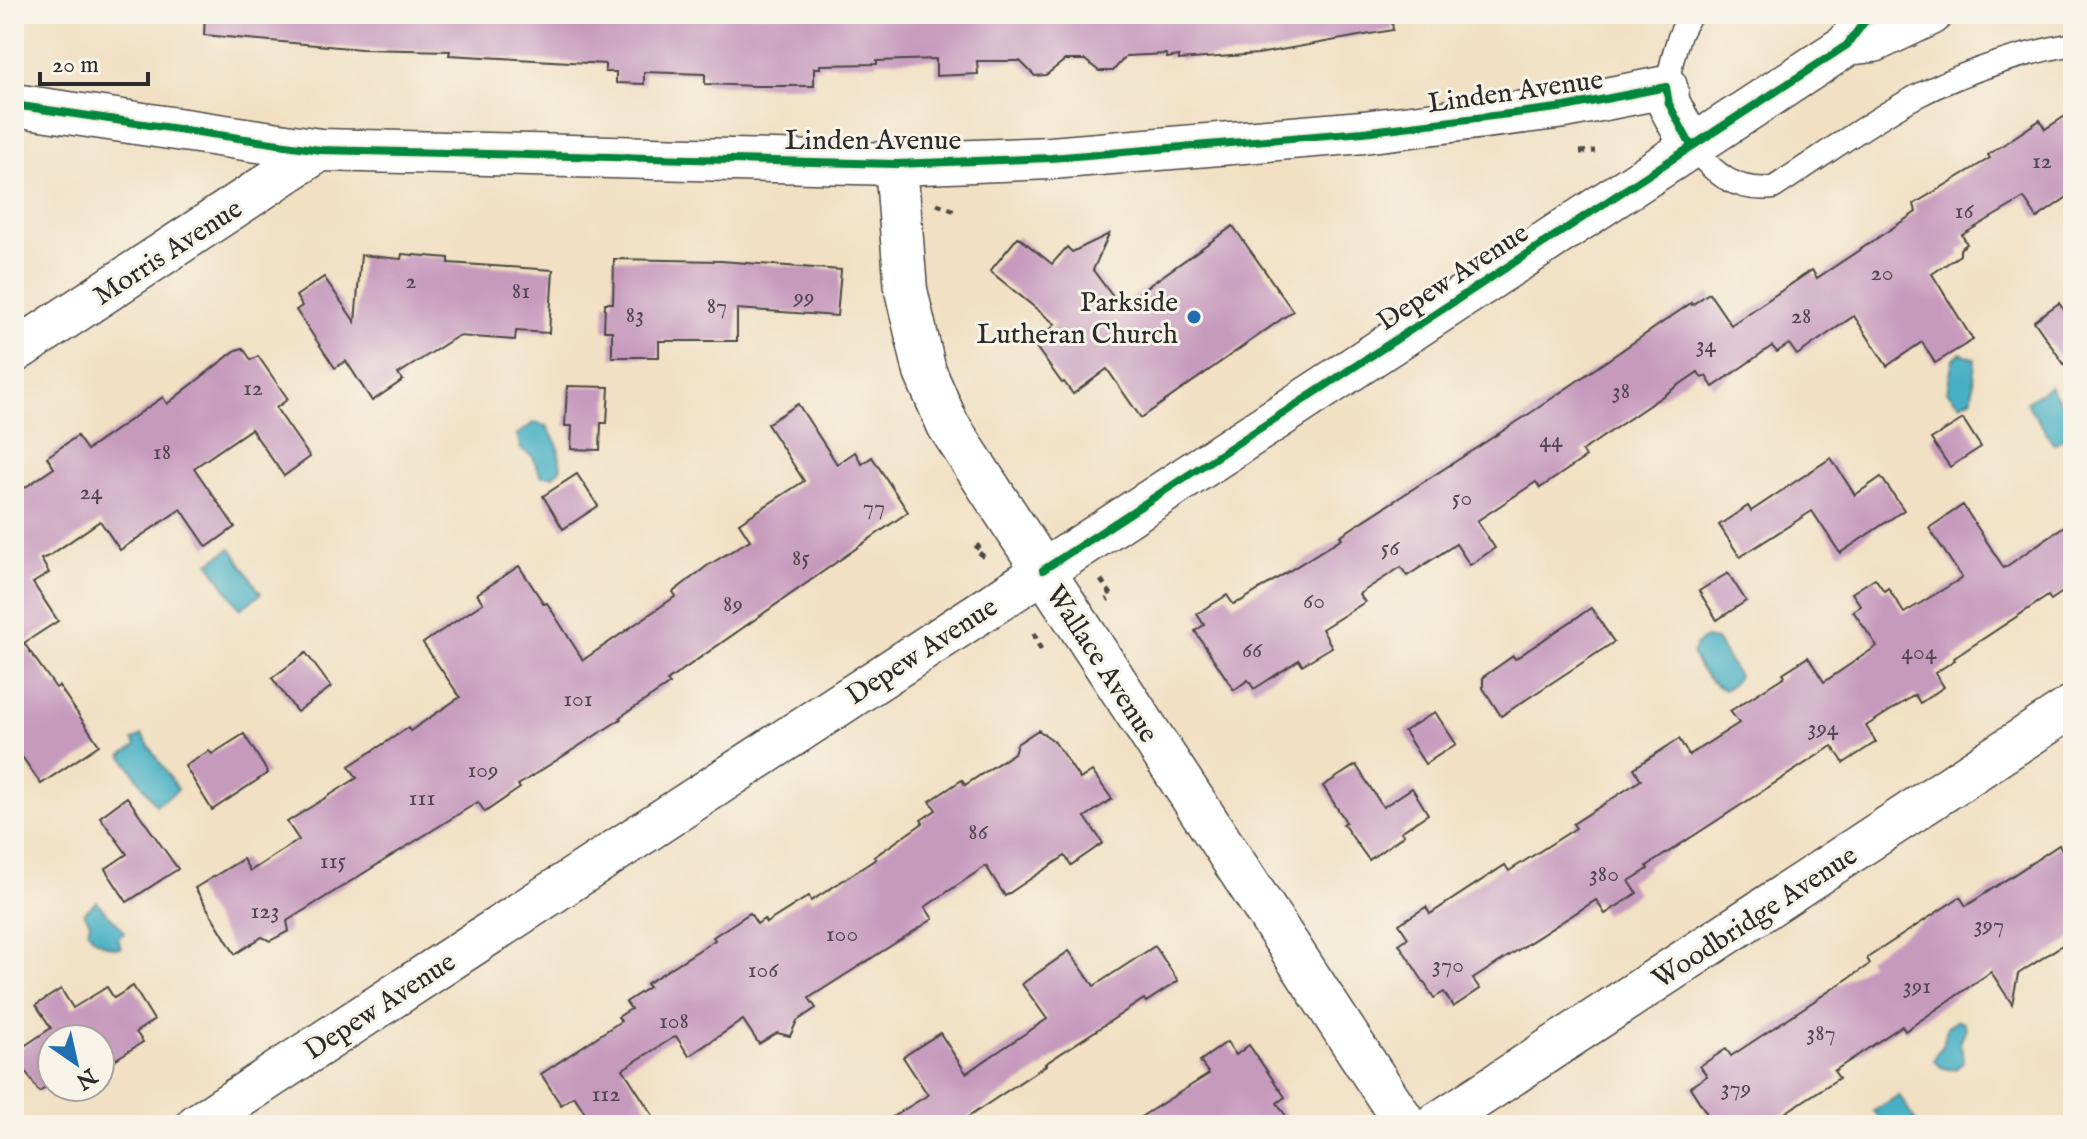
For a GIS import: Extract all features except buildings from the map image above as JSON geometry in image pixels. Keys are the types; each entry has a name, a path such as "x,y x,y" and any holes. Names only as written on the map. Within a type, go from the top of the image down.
{"street":[{"name":"Depew Avenue","path":"197,1125 1847,45 1864,22 1880,14"},
{"name":"Depew Avenue","path":"1847,45 1874,41 1931,14"},
{"path":"1666,87 1669,104 1691,146"},
{"name":"Linden Avenue","path":"14,105 320,150 896,164 1067,157 1363,132 1565,107 1666,87"},
{"name":"Morris Avenue","path":"14,352 320,150"},
{"name":"Wallace Avenue","path":"896,164 906,290 925,372 948,425 1406,1125"},
{"name":"Woodbridge Avenue","path":"1435,1125 2073,706"}],"lane":[{"path":"1666,87 1677,45 1692,14"},
{"path":"1691,146 1709,167 1729,180 1752,190 1773,188 1916,97 1968,73 2036,51 2073,44"}],"path":[{"path":"1580,152 1595,151"},
{"path":"936,203 955,211"},
{"path":"1099,577 1112,596"}],"water":[{"path":"1961,353 1975,359 1972,398 1960,404 1947,391 1953,359"},
{"path":"2050,386 2073,421 2073,431 2054,444 2026,402"},
{"path":"533,423 547,426 558,446 561,468 553,476 541,476 533,457 521,449 517,435"},
{"path":"231,548 261,594 240,609 209,563"},
{"path":"1705,638 1716,640 1738,676 1724,690 1705,675 1692,654 1697,644"},
{"path":"142,735 178,790 156,805 122,755 136,746 133,740"},
{"path":"97,901 124,933 118,938 121,948 102,943 88,931 90,922 84,913"},
{"path":"1958,1020 1964,1022 1966,1029 1960,1043 1964,1059 1958,1067 1946,1069 1934,1061 1943,1046 1947,1027"},
{"path":"1899,1095 1918,1125 1883,1125 1874,1111"}],"cycle path":[{"path":"1043,570 1847,45 1864,22 1880,14"},
{"path":"14,105 320,150 896,164 1051,158 1363,132 1565,107 1666,87 1669,104 1691,146"}],"place":[{"name":"Parkside Lutheran Church","path":"1194,317"}]}
